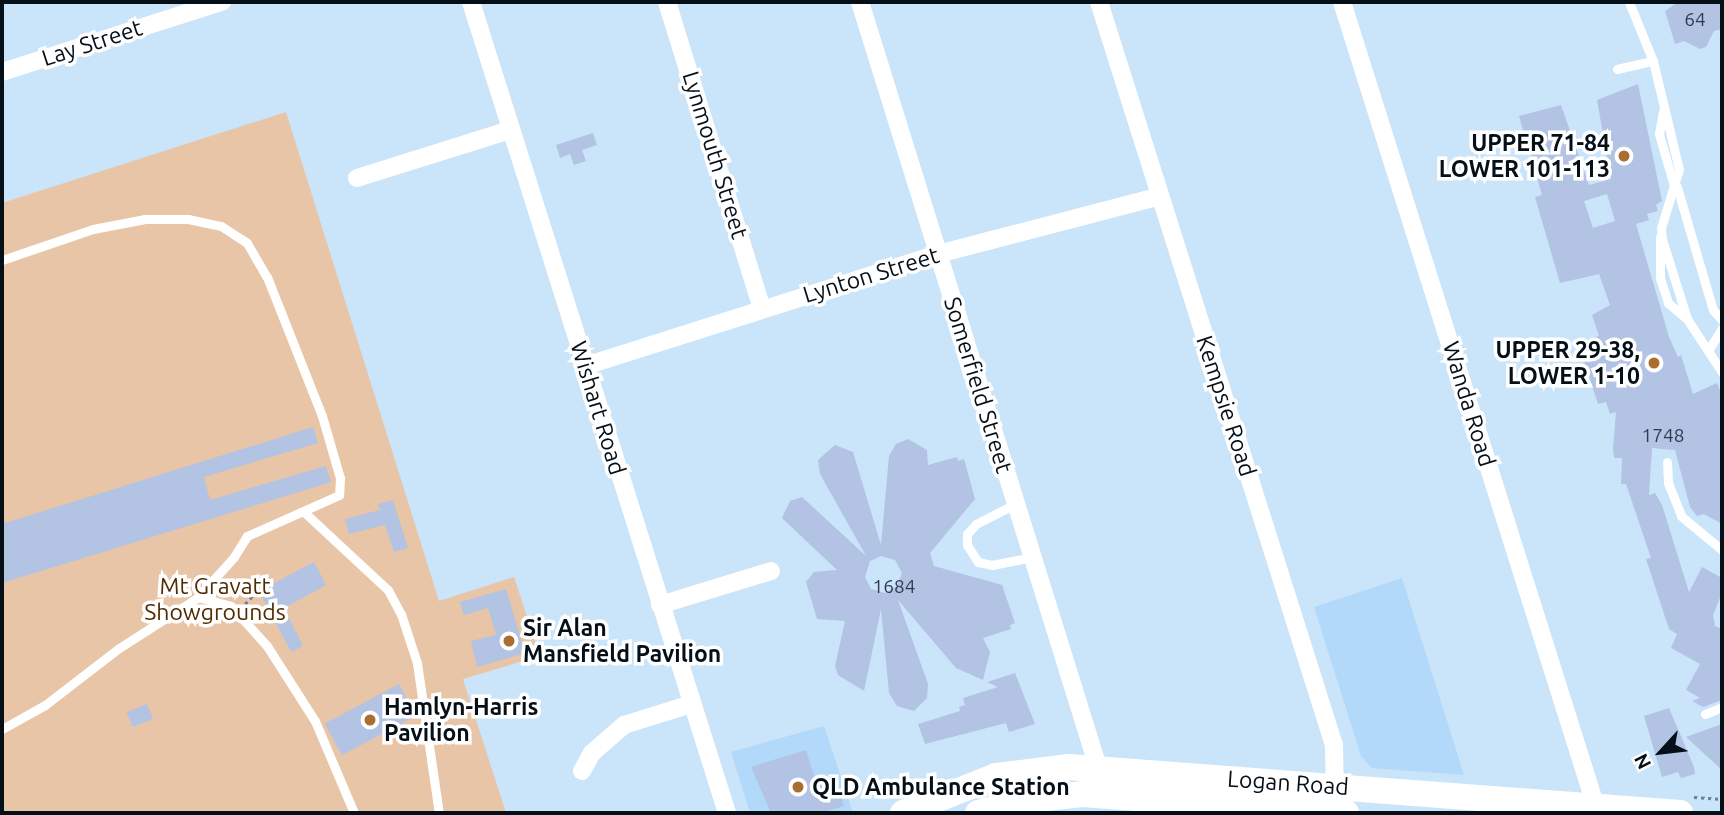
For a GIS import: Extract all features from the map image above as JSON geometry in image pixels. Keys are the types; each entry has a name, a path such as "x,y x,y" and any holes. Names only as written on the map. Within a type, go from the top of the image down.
{"main road":[{"name":"Logan Road","path":"903,813 996,776 1041,768 1098,767 1338,804"},
{"name":"Logan Road","path":"978,813 1027,800 1082,794 1338,804 1596,807 1680,813"}],"street":[{"name":"Lay Street","path":"2,72 222,2"},
{"name":"Wishart Road","path":"471,2 727,813"},
{"name":"Lynmouth Street","path":"667,2 762,308"},
{"name":"Somerfield Street","path":"860,2 1098,767"},
{"name":"Kempsie Road","path":"1099,2 1334,745 1338,804"},
{"name":"Wanda Road","path":"1342,2 1596,807"},
{"path":"358,178 510,130"},
{"name":"Lynton Street","path":"585,366 938,254 1160,196"},
{"path":"660,605 771,570"},
{"path":"582,771 592,752 624,725 691,704"}],"lane":[{"path":"1629,2 1653,61 1664,109 1659,134 1713,310 1722,320"},
{"path":"1617,69 1653,61"},
{"path":"1676,187 1661,228 1687,318 1722,372"},
{"path":"2,260 93,229 145,219 188,219 221,226 247,243 267,277 299,353 340,478 339,495 247,536 198,597 119,648 45,705 2,729"},
{"path":"1709,349 1722,328"},
{"path":"1667,463 1668,483 1681,516 1722,550"},
{"path":"1015,503 976,524 967,534 967,545 978,562 992,565 1032,557"},
{"path":"304,512 387,590 401,614 417,663 439,813"},
{"path":"198,597 231,606 267,646 315,721 354,813"},
{"path":"1705,714 1722,707"}],"path":[{"path":"244,604 269,577"}],"shaded area":[{"path":"1402,578 1464,775 1372,768 1361,756 1314,607"},
{"path":"824,726 853,813 750,813 731,752"}],"green space":[{"name":"Mt Gravatt Showgrounds","path":"286,112 439,601 514,577 540,656 463,679 506,813 2,813 2,203"}],"building":[{"path":"1678,2 1722,2 1722,29 1714,31 1706,47 1700,49 1684,41 1675,44 1665,11"},
{"path":"1638,84 1662,201 1656,205 1658,211 1647,214 1649,220 1636,224 1669,337 1678,357 1681,355 1693,394 1717,383 1722,396 1722,524 1704,514 1697,516 1690,507 1675,450 1652,448 1649,495 1655,493 1662,505 1689,592 1702,567 1722,578 1722,593 1713,615 1715,626 1722,629 1722,700 1703,707 1692,701 1700,698 1686,690 1700,664 1671,648 1677,634 1669,629 1646,559 1651,558 1626,484 1621,484 1622,458 1614,458 1613,448 1616,412 1610,414 1606,402 1598,404 1578,342 1599,336 1592,315 1610,305 1599,274 1560,283 1535,197 1542,195 1519,116 1561,105 1589,185 1611,179 1597,100","holes":["1607,194 1615,221 1593,228 1584,201"]},
{"path":"593,133 597,145 582,150 586,161 574,165 570,154 560,158 556,145"},
{"path":"313,427 318,443 204,477 210,500 326,466 331,482 2,583 2,524"},
{"path":"908,439 927,450 928,465 957,457 958,461 964,459 975,499 930,553 934,566 1002,585 1015,623 1010,625 1011,629 983,638 990,652 983,680 956,668 898,600 928,684 927,698 914,711 897,706 889,693 881,609 864,691 838,675 835,666 845,621 817,619 806,582 814,572 837,570 782,518 790,501 802,497 866,556 820,474 818,460 835,445 853,452 881,545 889,456 896,444","holes":["881,556 895,560 902,573 897,586 885,593 871,589 865,577 870,561"]},
{"path":"393,500 408,548 394,552 385,525 349,534 345,519 380,510 378,504"},
{"path":"314,562 326,585 284,608 303,646 291,652 259,591"},
{"path":"506,589 525,653 477,667 471,641 496,635 488,608 464,615 460,602"},
{"path":"1015,673 1035,724 1009,732 1006,723 925,744 918,724 960,711 959,707 965,705 963,698 998,687 987,682"},
{"name":"Hamlyn-Harris Pavilion","path":"399,684 416,716 342,755 325,723"},
{"path":"147,704 153,719 133,727 127,712"},
{"path":"1669,708 1694,767 1695,774 1681,778 1678,772 1662,777 1644,716"},
{"path":"1722,724 1722,770 1686,737"},
{"name":"QLD Ambulance Station","path":"806,750 816,782 835,776 844,806 821,813 771,813 751,767"}],"place":[{"name":"UPPER 71-84 LOWER 101-113","path":"1624,156"},
{"name":"UPPER 29-38, LOWER 1-10","path":"1654,363"},
{"name":"Sir Alan Mansfield Pavilion","path":"509,641"},
{"name":"Hamlyn-Harris Pavilion","path":"370,720"},
{"name":"QLD Ambulance Station","path":"798,787"}]}
